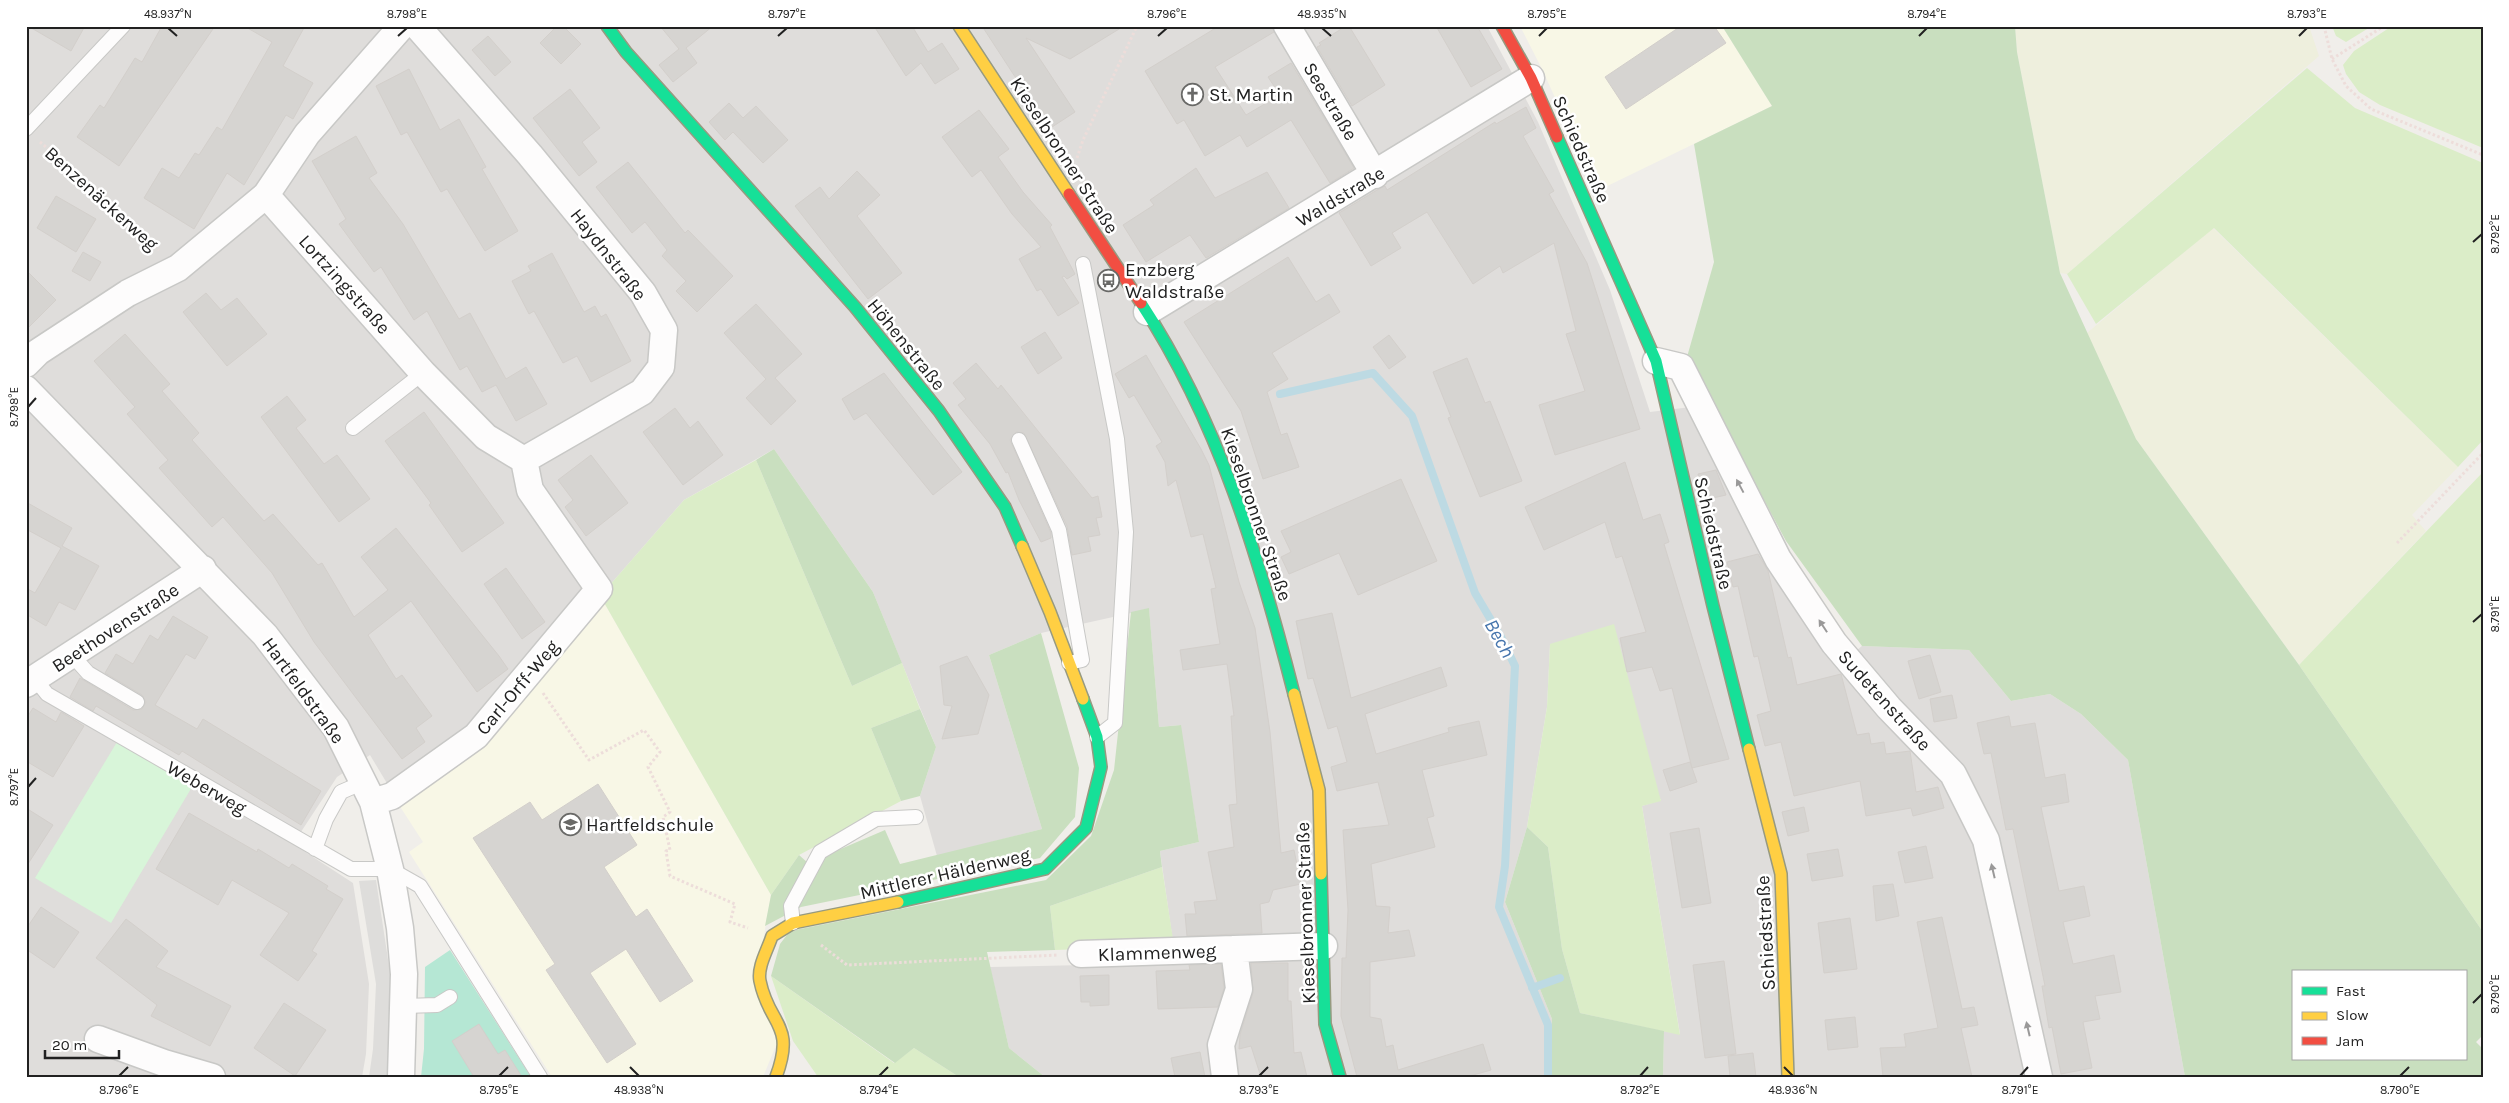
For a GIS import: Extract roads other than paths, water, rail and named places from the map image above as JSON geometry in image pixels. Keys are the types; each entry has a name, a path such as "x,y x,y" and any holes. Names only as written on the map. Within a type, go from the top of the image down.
{"street":[{"path":"26,364 38,352 128,293 178,268 266,195 307,134 402,26"},
{"name":"Haydnstraße","path":"417,26 530,155 643,293 664,330 661,367 642,392 524,460"},
{"name":"Höhenstraße","path":"607,26 626,52 722,161 855,307 939,411 1005,507 1050,612 1097,737"},
{"name":"Kieselbronner Straße","path":"959,26 1147,312 1202,412 1226,466 1268,591 1319,790 1325,1024 1340,1077"},
{"name":"Seestraße","path":"1288,26 1375,175"},
{"name":"Schiedstraße","path":"1502,26 1531,78 1656,361 1713,606 1782,874 1788,1077"},
{"name":"Waldstraße","path":"1147,312 1375,175 1531,78"},
{"name":"Lortzingstraße","path":"266,195 423,373 486,437 524,460"},
{"name":"Sudetenstraße","path":"1656,361 1681,368 1778,559 1834,643 1889,708 1953,774 1986,840 2039,1077"},
{"name":"Hartfeldstraße","path":"26,389 203,569 265,635 336,728 369,792 390,869 400,928 404,974 401,1077"},
{"name":"Carl-Orff-Weg","path":"369,792 392,796 476,736 599,589 530,490 524,460"},
{"name":"Beethovenstraße","path":"30,682 203,569"},
{"name":"Mittlerer Häldenweg","path":"793,923 892,904 1045,868 1086,828 1101,767 1097,737"},
{"path":"776,1077 784,1059 784,1037 760,980 772,936 793,923"},
{"name":"Klammenweg","path":"1081,954 1324,946"},
{"name":"Klammenweg","path":"1225,1077 1221,1046 1239,989 1234,949"},
{"path":"98,1039 164,1063 212,1077"}],"lane":[{"path":"30,133 123,26"},
{"path":"1083,264 1117,439 1126,532 1115,723 1097,737"},
{"path":"353,428 423,373"},
{"path":"1019,440 1059,530 1082,660 1069,663"},
{"path":"72,655 88,673 137,702"},
{"name":"Weberweg","path":"30,682 351,869 390,869"},
{"path":"315,849 326,819 341,792 369,792"},
{"path":"793,923 791,906 820,852 876,819 916,818"},
{"path":"390,869 420,886 540,1077"},
{"path":"404,1006 437,1005 450,997"}],"waterway":[{"name":"Bech","path":"1280,394 1373,373 1412,416 1475,593 1501,637 1515,666 1505,866 1499,907 1548,1025 1548,1077"},
{"path":"1532,988 1560,978"}],"place":[{"name":"St. Martin","path":"1193,94"},
{"name":"Enzberg Waldstraße","path":"1109,280"},
{"name":"Hartfeldschule","path":"570,824"}]}
